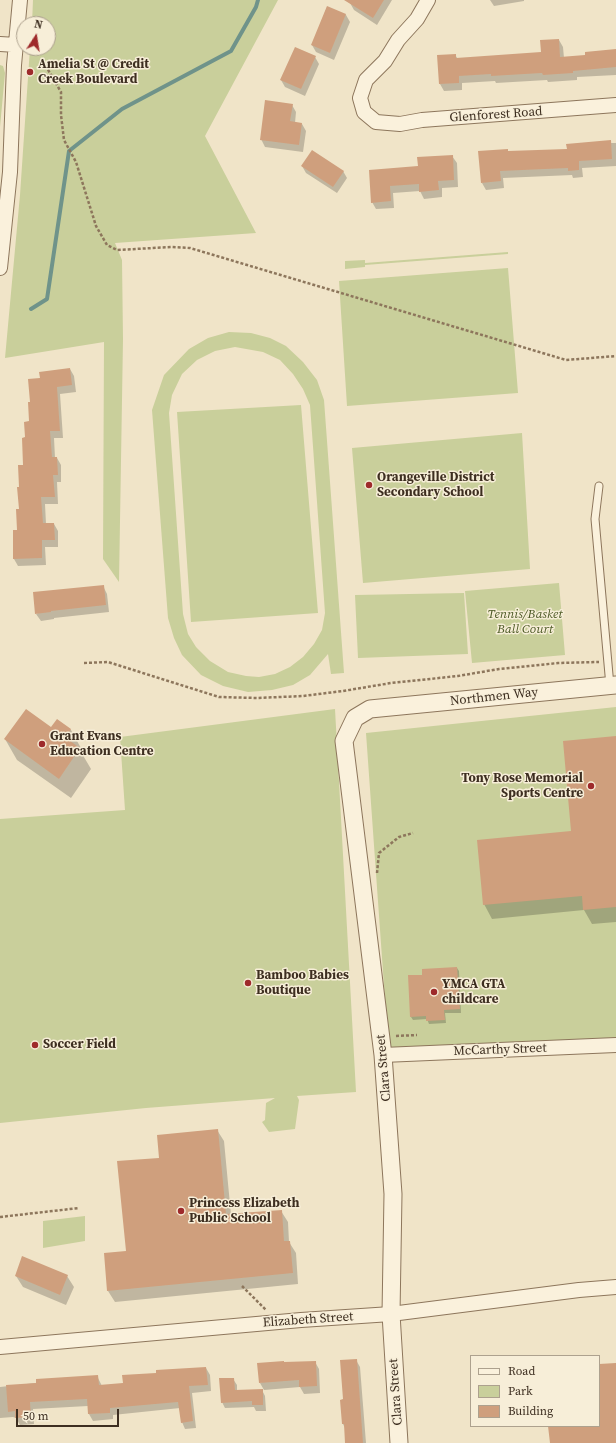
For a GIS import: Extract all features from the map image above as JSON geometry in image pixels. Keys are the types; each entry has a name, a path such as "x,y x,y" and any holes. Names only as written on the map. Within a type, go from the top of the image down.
{"street":[{"path":"19,16 20,0"},
{"name":"Glenforest Road","path":"428,0 417,19 398,40 385,61 366,80 360,98 364,112 376,122 400,124 422,120 616,105"},
{"path":"0,44 16,45 10,172 0,268"},
{"name":"Northmen Way","path":"373,708 613,685"},
{"name":"Clara Street","path":"373,708 355,718 344,741 383,1055 393,1194 391,1314 399,1443"},
{"name":"McCarthy Street","path":"383,1055 616,1045"},
{"name":"Elizabeth Street","path":"0,1347 277,1322 391,1314 579,1290 616,1287"}],"lane":[{"path":"599,486 595,519 607,662 613,685"}],"path":[{"path":"39,67 47,68 61,92 61,115 64,140 76,162 96,226 107,245 117,250 172,247 190,248 566,360 616,356"},
{"path":"84,664 108,662 219,697 257,698 303,696 391,683 458,676 499,669 558,663 607,662"},
{"path":"377,875 379,854 399,838 413,833"},
{"path":"381,1037 417,1035"},
{"path":"0,1217 79,1208"},
{"path":"242,1286 277,1322"}],"green space":[{"path":"33,0 278,0 205,136 256,233 115,243 122,260 123,339 119,582 103,559 104,342 5,358 20,195 29,56 56,56 56,16 32,16"},
{"path":"0,65 3,66 5,73 0,127"},
{"path":"508,252 508,254 365,265 365,267 345,269 345,261 365,260 365,263"},
{"path":"508,268 518,393 347,406 339,281"},
{"path":"229,332 251,333 270,338 286,346 303,362 317,380 324,400 344,673 331,674 328,654 310,675 293,685 272,690 248,692 223,686 201,675 182,655 174,638 168,618 152,410 164,375 189,349 208,338","holes":["235,347 263,352 280,360 293,374 303,389 310,405 325,613 322,630 314,644 303,657 290,667 275,674 259,677 228,672 210,661 196,647 188,634 183,614 169,413 172,395 182,374 197,360 215,351"]},
{"path":"301,405 318,613 191,622 177,412"},
{"path":"522,433 530,569 363,583 352,448"},
{"name":"Tennis/Basket Ball Court","path":"559,583 565,655 472,663 465,591"},
{"path":"464,593 468,654 358,658 355,595"},
{"path":"616,707 616,1038 389,1056 366,733"},
{"path":"335,709 356,1092 297,1096 299,1100 295,1129 269,1132 262,1122 265,1120 266,1103 275,1098 146,1108 0,1123 0,819 125,810 120,737"},
{"path":"85,1216 85,1241 43,1248 43,1221"}],"building":[{"path":"344,0 384,0 373,18"},
{"path":"327,6 346,14 330,53 311,45"},
{"path":"559,39 560,57 585,55 585,52 616,49 616,67 573,71 573,73 543,75 542,73 459,76 459,83 439,84 437,55 456,54 456,58 541,52 540,40"},
{"path":"295,47 316,56 301,89 280,80"},
{"path":"265,100 293,104 290,121 302,123 299,145 260,140"},
{"path":"611,140 612,159 579,161 579,170 568,171 568,168 500,171 501,181 481,183 478,151 508,149 508,151 567,149 566,144"},
{"path":"312,150 344,171 333,187 301,166"},
{"path":"453,155 454,180 438,181 439,190 419,192 419,184 390,186 391,201 371,203 369,170 418,166 417,157"},
{"path":"70,368 72,385 57,387 60,431 50,431 52,457 57,457 58,475 53,475 55,497 41,497 43,523 54,523 55,540 42,540 42,558 13,559 13,530 17,530 16,509 19,509 17,487 19,487 18,465 23,465 22,438 25,437 24,422 29,421 28,402 30,402 28,379 40,378 39,372"},
{"path":"104,585 106,605 35,614 33,592"},
{"name":"Grant Evans Education Centre","path":"26,709 51,727 57,719 71,729 66,738 80,748 59,779 4,739"},
{"name":"Tony Rose Memorial Sports Centre","path":"616,736 616,907 583,910 582,896 483,905 477,840 571,831 563,741"},
{"name":"YMCA GTA childcare","path":"457,967 460,1009 444,1010 445,1020 426,1021 426,1016 410,1017 408,975 422,975 422,969"},
{"path":"218,1129 226,1214 282,1210 284,1241 290,1241 293,1273 107,1291 104,1253 126,1251 117,1161 159,1158 157,1135"},
{"path":"22,1256 68,1275 60,1295 15,1276"},
{"path":"357,1359 363,1443 345,1443 344,1424 342,1424 340,1400 343,1399 340,1360"},
{"path":"316,1361 317,1386 299,1387 299,1380 259,1383 257,1363"},
{"path":"616,1363 616,1443 550,1443 548,1427 600,1427 600,1364"},
{"path":"206,1367 208,1385 189,1386 193,1421 181,1423 178,1402 110,1408 110,1413 88,1414 87,1399 30,1402 31,1417 15,1418 15,1411 8,1412 6,1385 36,1383 36,1379 98,1375 99,1385 123,1383 122,1375 156,1373 156,1370"},
{"path":"219,1378 234,1378 235,1390 263,1389 263,1405 252,1405 252,1401 221,1403"}],"waterway":[{"path":"31,309 47,299 69,151 122,109 231,51 256,7 258,0"}],"place":[{"name":"Amelia St @ Credit Creek Boulevard","path":"30,72"},
{"name":"Orangeville District Secondary School","path":"369,485"},
{"name":"Grant Evans Education Centre","path":"42,744"},
{"name":"Tony Rose Memorial Sports Centre","path":"591,786"},
{"name":"Bamboo Babies Boutique","path":"248,983"},
{"name":"YMCA GTA childcare","path":"434,992"},
{"name":"Soccer Field","path":"35,1045"},
{"name":"Princess Elizabeth Public School","path":"181,1211"}]}
